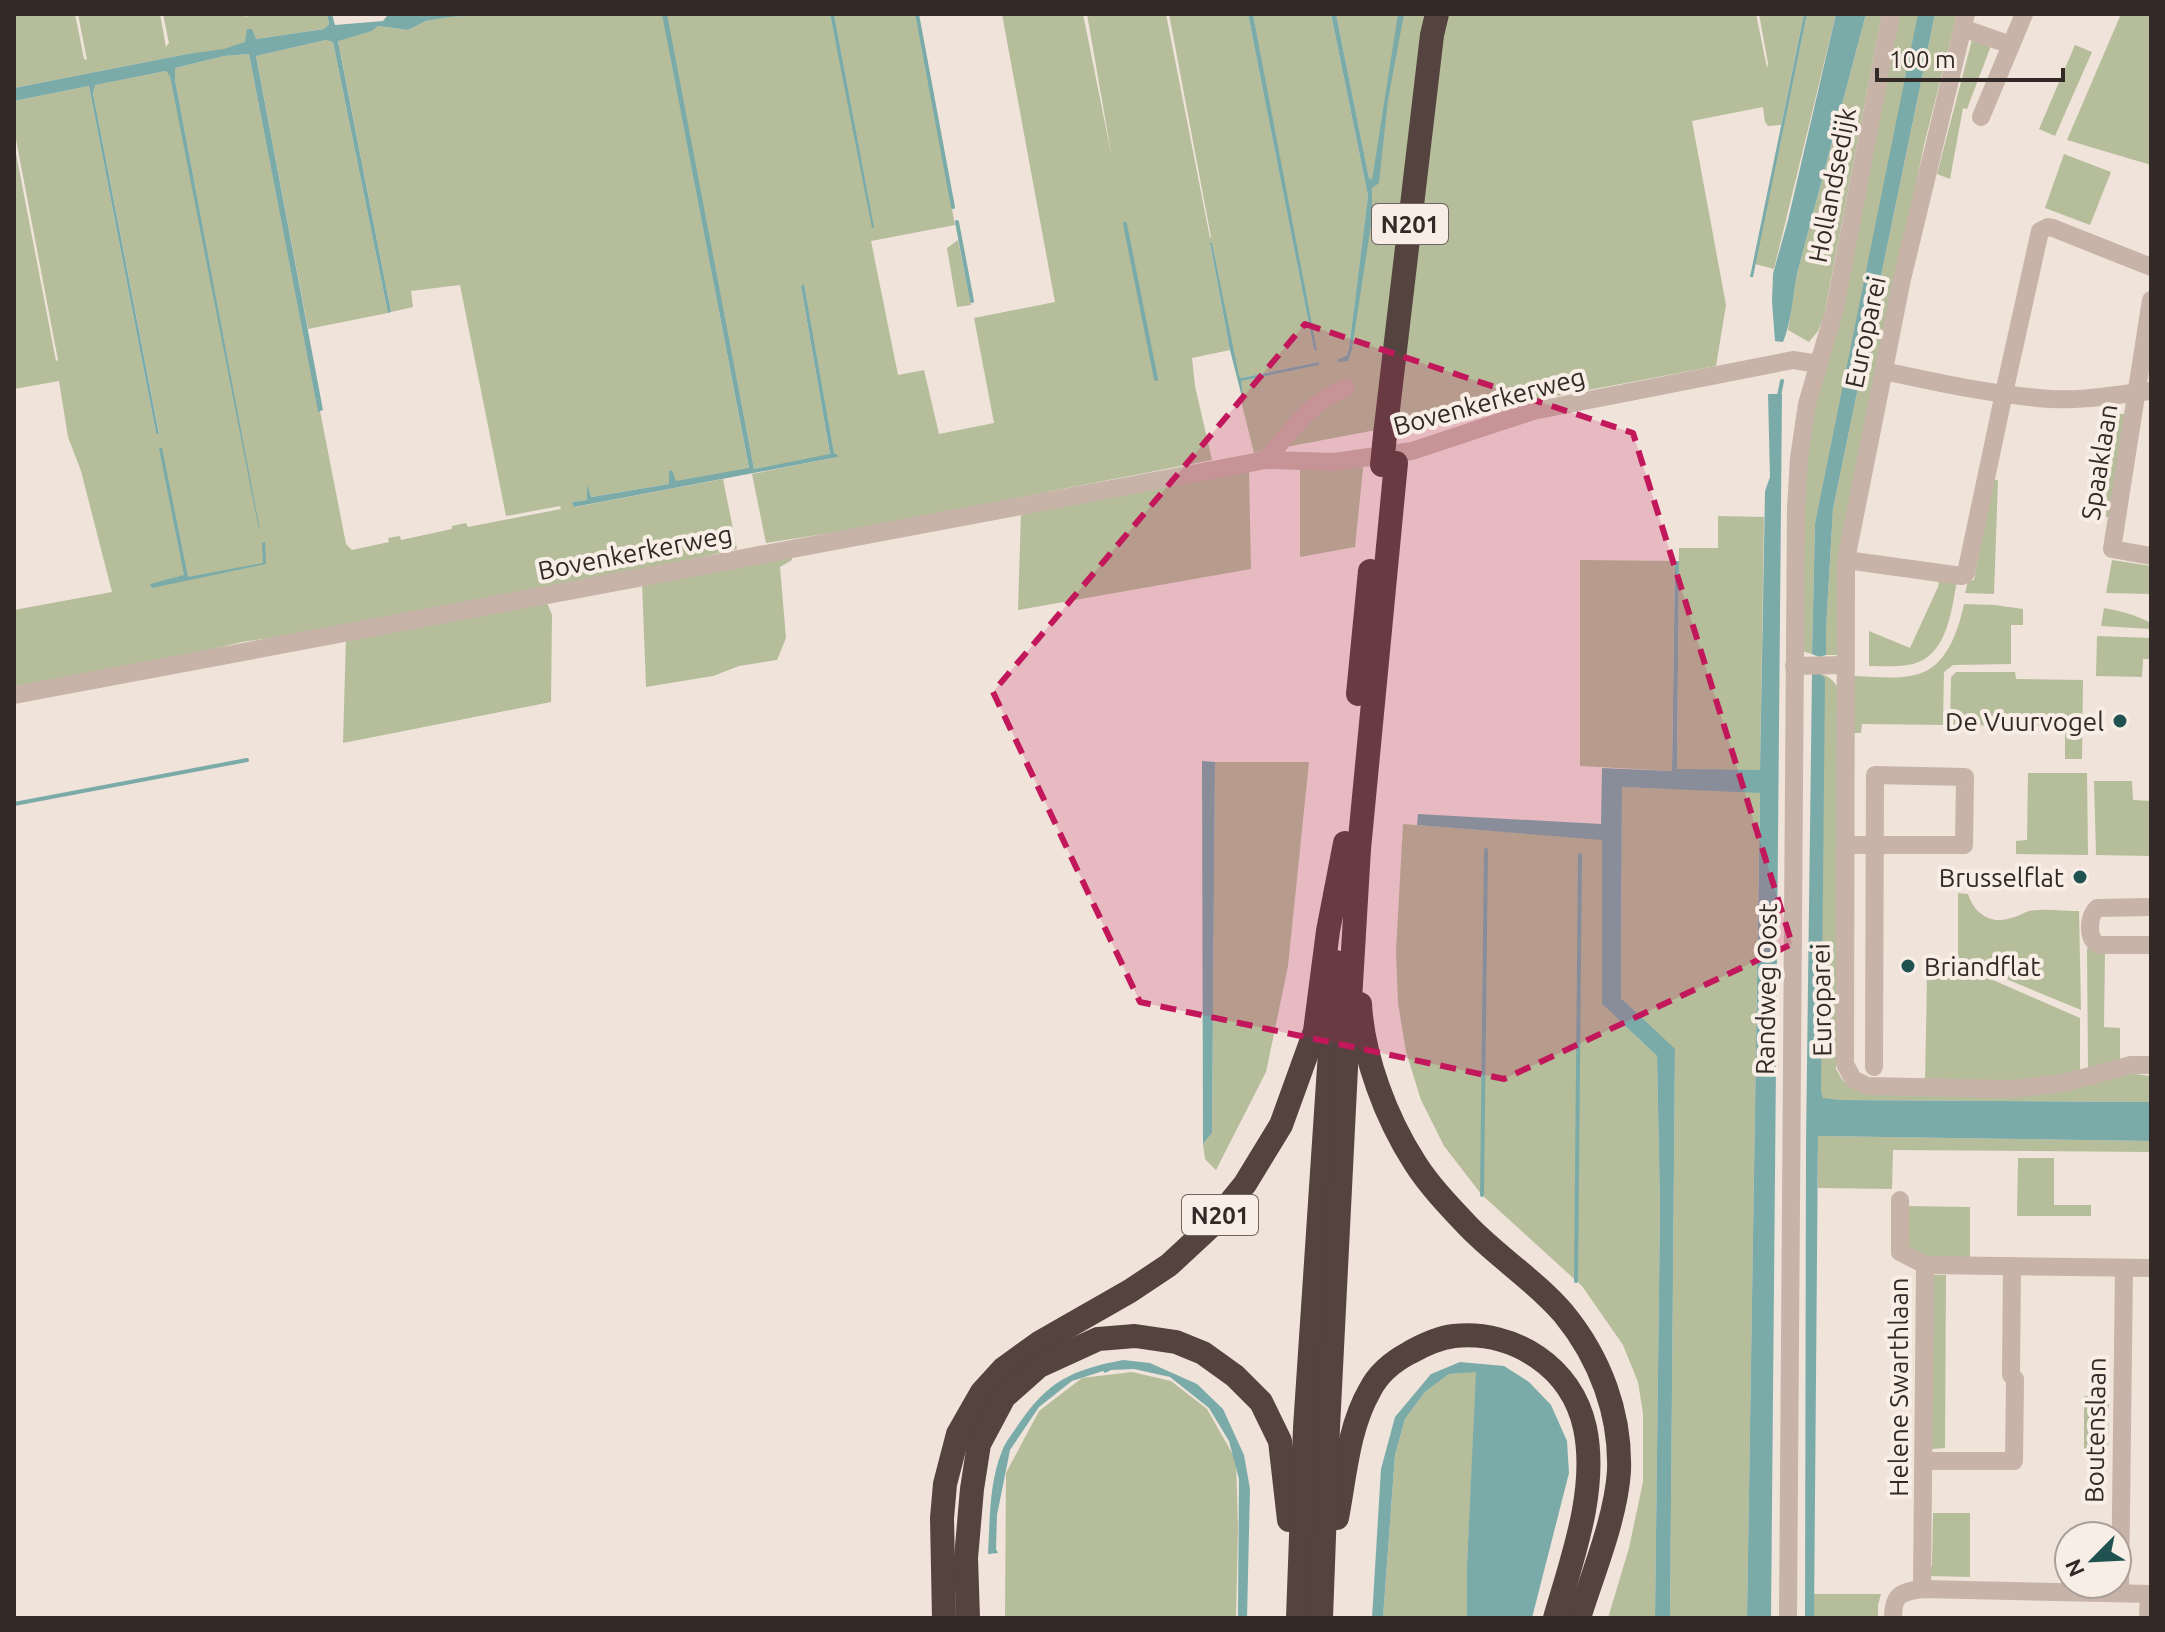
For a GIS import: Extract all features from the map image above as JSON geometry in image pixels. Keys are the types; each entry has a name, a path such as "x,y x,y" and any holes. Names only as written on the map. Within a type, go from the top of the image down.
{"highway":[{"name":"N201","path":"1298,1618 1307,1397 1352,846 1392,434 1440,49 1440,14"},
{"name":"N201","path":"1321,1618 1346,1068 1352,846"},
{"name":"N201","path":"945,1613 942,1518 945,1484 958,1434 982,1392 1003,1369 1039,1343 1169,1265 1210,1227 1245,1184 1281,1125 1315,1031 1328,931 1352,846"},
{"name":"N201","path":"1352,846 1361,913 1358,957 1361,1014 1371,1067 1390,1114 1415,1163 1441,1197 1563,1314 1595,1361 1608,1392 1615,1423 1619,1473 1604,1540 1579,1618"},
{"path":"968,1618 966,1558 979,1444 1004,1397 1039,1366 1060,1356 1098,1339 1135,1336 1176,1342 1203,1353 1235,1376 1261,1402 1280,1441 1289,1509 1292,1618"},
{"name":"N201","path":"1322,1591 1352,1436 1370,1388 1394,1361 1428,1342 1452,1336 1487,1336 1518,1345 1547,1363 1567,1387 1585,1428 1588,1471 1582,1513 1555,1618"}],"street":[{"name":"Hollandsedijk","path":"1818,364 1835,308 1891,14"},
{"path":"1981,117 2024,14"},
{"path":"1964,21 2011,45"},
{"name":"Europarei","path":"1964,21 1916,218 1846,560 1845,1064 1853,1079 1867,1086 2012,1089 2064,1083 2131,1065 2151,1065"},
{"path":"1846,560 1962,576 1966,573 2040,231 2053,228 2151,267"},
{"name":"Spaaklaan","path":"2151,300 2144,392 2112,549 2151,556"},
{"name":"Bovenkerkerweg","path":"14,695 1266,460 1334,462 1400,453 1429,447 1533,411 1793,360 1818,364"},
{"name":"Randweg Oost","path":"1788,1618 1796,509 1807,404 1818,364"},
{"path":"1884,371 2052,399 2098,398 2144,392"},
{"path":"1266,460 1307,412 1327,396 1346,388"},
{"path":"1794,666 1845,665"},
{"path":"1846,845 1876,844 1964,845 1965,777 1875,775 1876,844 1874,1067"},
{"path":"2151,907 2097,908 2092,913 2091,922 2091,936 2098,945 2151,945"},
{"path":"1845,1006 1874,1007"},
{"name":"Helene Swarthlaan","path":"1900,1200 1900,1252 1925,1265 1922,1589"},
{"path":"1925,1265 2151,1268"},
{"path":"1924,1461 2014,1461 2012,1266"},
{"name":"Boutenslaan","path":"2121,1520 2124,1268"},
{"path":"1893,1618 1897,1598 1904,1591 2053,1592"},
{"path":"2148,1618 2150,1594"}],"highlighted area":[{"path":"1305,324 1633,433 1792,944 1504,1079 1140,1002 993,692"}],"green space":[{"path":"14,14 75,14 84,59 87,60 78,14 160,14 166,47 169,43 163,14 245,14 246,17 248,14 327,14 329,24 324,29 256,39 224,50 187,54 14,88"},
{"path":"508,14 830,14 874,228 834,14 915,14 955,225 871,241 898,375 924,370 939,434 994,423 974,318 1055,302 1002,14 1083,14 1112,158 1087,14 1166,14 1210,238 1169,14 1248,14 1316,351 1253,14 1331,14 1368,196 1349,348 1347,355 1338,360 1348,360 1372,181 1336,14 1756,14 1767,68 1759,14 1804,14 1781,125 1768,126 1763,107 1692,121 1726,305 1716,366 1254,453 1242,405 1240,381 1318,365 1319,362 1241,378 1238,376 1212,243 1230,350 1192,358 1195,386 1212,460 862,528 766,543 752,474 838,455 834,454 804,285 801,286 830,455 754,469 673,50 670,54 749,469 675,482 672,470 669,471 669,484 590,497 587,485 587,500 572,502 575,507 723,479 737,549 622,575 348,627 242,642 159,662 14,686 14,610 112,592 81,471 68,437 59,381 14,389 14,143 58,360 14,129 14,101 89,86 156,433 159,433 93,93 94,85 166,71 171,76 259,527 175,80 175,68 224,56 249,54 318,411 346,544 352,550 389,542 388,538 400,536 401,540 466,523 468,527 561,509 560,506 506,516 460,285 411,291 413,307 391,312 338,40 372,31 378,26 408,30 426,21 450,17"},
{"path":"1807,14 1836,14 1774,269 1755,264"},
{"path":"1866,14 1882,14 1824,316 1809,342 1788,330 1797,274"},
{"path":"1897,14 1919,14 1815,523 1812,654 1802,651 1803,460"},
{"path":"1935,14 1957,14 1924,145 1880,363 1838,655 1826,655 1833,509"},
{"path":"2121,14 2151,14 2151,165 2067,140"},
{"path":"1973,36 1992,43 1967,109 1963,108 1950,179 1937,174"},
{"path":"326,40 333,42 388,313 308,329 256,56"},
{"path":"2075,45 2092,52 2055,136 2039,129"},
{"path":"2064,154 2111,172 2090,225 2045,208"},
{"path":"958,240 971,305 957,307 947,248"},
{"path":"2108,414 2126,414 2111,517 2106,517"},
{"path":"1365,449 1355,547 1300,557 1300,461"},
{"path":"1249,470 1251,569 1018,610 1021,511"},
{"path":"1993,480 1998,480 1994,594 1965,593 1968,581 1974,580"},
{"path":"1718,516 1764,517 1760,771 1677,770 1679,548 1718,548"},
{"path":"791,553 792,560 780,567 786,638 777,660 739,666 713,676 646,687 642,582"},
{"path":"1580,560 1675,561 1672,771 1580,766"},
{"path":"2112,560 2151,566 2151,594 2106,593"},
{"path":"1939,579 1957,581 1945,633 1931,654 1921,661 1903,666 1869,666 1869,631 1910,648"},
{"path":"546,600 552,615 551,702 343,743 346,637"},
{"path":"1964,604 2023,609 2023,625 2011,625 2011,664 1953,665 1944,672 1943,725 1862,724 1861,733 1851,733 1851,676 1900,677 1928,670 1948,649"},
{"path":"2104,608 2145,620 2151,623 2151,629 2101,626"},
{"path":"2097,636 2151,638 2151,659 2143,659 2142,677 2096,676"},
{"path":"1956,672 2015,672 2016,679 2083,680 2082,759 2065,759 2065,726 1950,725 1951,677"},
{"path":"1820,674 1833,681 1841,695 1836,1069 1843,1081 1856,1089 2135,1074 2151,1076 2151,1102 1823,1099"},
{"path":"1215,762 1309,762 1288,966 1266,1072 1216,1170 1205,1159 1203,1144 1212,1133"},
{"path":"2028,773 2087,773 2088,855 2016,854 2016,841 2027,840"},
{"path":"2094,781 2132,781 2133,800 2151,801 2151,856 2096,855"},
{"path":"1622,787 1760,792 1747,1618 1670,1618 1675,1050 1621,998"},
{"path":"1403,824 1602,839 1602,1004 1657,1056 1660,1207 1655,1618 1608,1618 1629,1548 1643,1482 1643,1413 1638,1382 1623,1345 1582,1286 1482,1195 1444,1146 1421,1100 1406,1052 1398,1003 1396,951"},
{"path":"1958,893 1968,894 1979,912 1996,920 2035,910 2079,911 2081,1010 1958,959"},
{"path":"2093,945 2105,952 2104,1027 2120,1028 2120,1059 2088,1068 2087,949"},
{"path":"1963,967 2080,1018 2080,1075 2062,1079 1925,1083 1927,977 1959,977"},
{"path":"1818,1136 2151,1141 2151,1152 1893,1150 1892,1189 1818,1188"},
{"path":"2018,1158 2054,1158 2054,1205 2091,1205 2091,1216 2017,1216"},
{"path":"1906,1206 1970,1207 1970,1259 1933,1258 1909,1252"},
{"path":"1932,1275 1946,1275 1945,1448 1931,1449"},
{"path":"1477,1371 1467,1618 1383,1618 1395,1455 1405,1419 1425,1392 1449,1374"},
{"path":"1132,1372 1171,1381 1207,1409 1236,1460 1236,1618 1005,1618 1006,1473 1039,1411 1082,1378"},
{"path":"2084,1396 2109,1397 2108,1449 2084,1449"},
{"path":"1933,1513 1970,1513 1970,1577 1928,1576 1928,1567 1932,1566"},
{"path":"1814,1594 1881,1594 1878,1618 1814,1618"}],"water":[{"path":"327,14 332,14 335,25 383,21 387,16 400,14 508,14 450,17 426,21 408,30 378,26 372,31 338,41 391,312 388,313 333,42 326,40 256,56 323,410 318,412 249,54 224,56 175,68 259,530 170,76 166,71 95,85 93,93 159,434 156,433 89,86 14,101 14,88 224,49 245,42 247,29 252,29 256,39 324,29 329,24"},
{"path":"662,14 667,14 754,469 830,454 801,286 804,284 834,453 838,457 574,507 572,502 587,500 587,484 591,497 669,484 669,471 672,470 676,481 749,468"},
{"path":"830,14 834,14 872,228"},
{"path":"1248,14 1253,14 1317,351 1314,350"},
{"path":"1331,14 1336,14 1369,178 1372,180 1398,14 1404,14 1388,100 1379,183 1372,188 1372,218 1352,349 1348,361 1338,362 1347,355 1349,348 1368,196"},
{"path":"1804,14 1807,14 1753,277 1750,277"},
{"path":"1836,14 1866,14 1797,274 1788,326 1783,342 1775,341 1773,274"},
{"path":"1918,14 1935,14 1833,509 1826,655 1819,657 1812,654 1815,523"},
{"path":"1210,243 1239,376 1319,362 1319,365 1241,381 1244,405 1230,350"},
{"path":"1768,394 1782,394 1771,1618 1747,1618 1760,793 1622,787 1621,998 1675,1049 1670,1618 1655,1618 1660,1207 1657,1056 1602,1004 1602,840 1417,825 1418,814 1601,824 1602,768 1672,771 1675,561 1679,561 1677,769 1760,770 1765,491 1770,477"},
{"path":"159,448 162,448 188,577 263,563 262,543 265,542 266,564 152,588 150,584 184,575"},
{"path":"1812,673 1825,678 1823,1098 2151,1102 2151,1141 1818,1136 1814,1618 1805,1618 1806,1143"},
{"path":"1202,761 1215,762 1212,1133 1203,1144"},
{"path":"1123,1360 1150,1363 1197,1384 1223,1409 1244,1455 1250,1489 1247,1618 1238,1618 1239,1479 1229,1441 1209,1408 1170,1377 1134,1369 1103,1371 1072,1381 1039,1407 1010,1450 997,1515 998,1553 988,1554 991,1502 998,1463 1003,1448 1018,1425 1040,1398 1062,1380 1089,1368"},
{"path":"1460,1362 1504,1366 1529,1382 1551,1405 1567,1441 1569,1473 1532,1618 1467,1618 1476,1372 1449,1374 1425,1392 1405,1419 1395,1455 1383,1618 1372,1618 1381,1469 1395,1417 1431,1374"}],"waterway":[{"path":"917,14 953,207"},
{"path":"957,222 972,301"},
{"path":"1125,224 1156,379"},
{"path":"1779,396 1782,381"},
{"path":"14,804 247,760"},
{"path":"1482,1195 1486,850"},
{"path":"1576,1281 1580,855"}],"place":[{"name":"De Vuurvogel","path":"2120,721"},
{"name":"Brusselflat","path":"2080,877"},
{"name":"Briandflat","path":"1908,966"}]}
